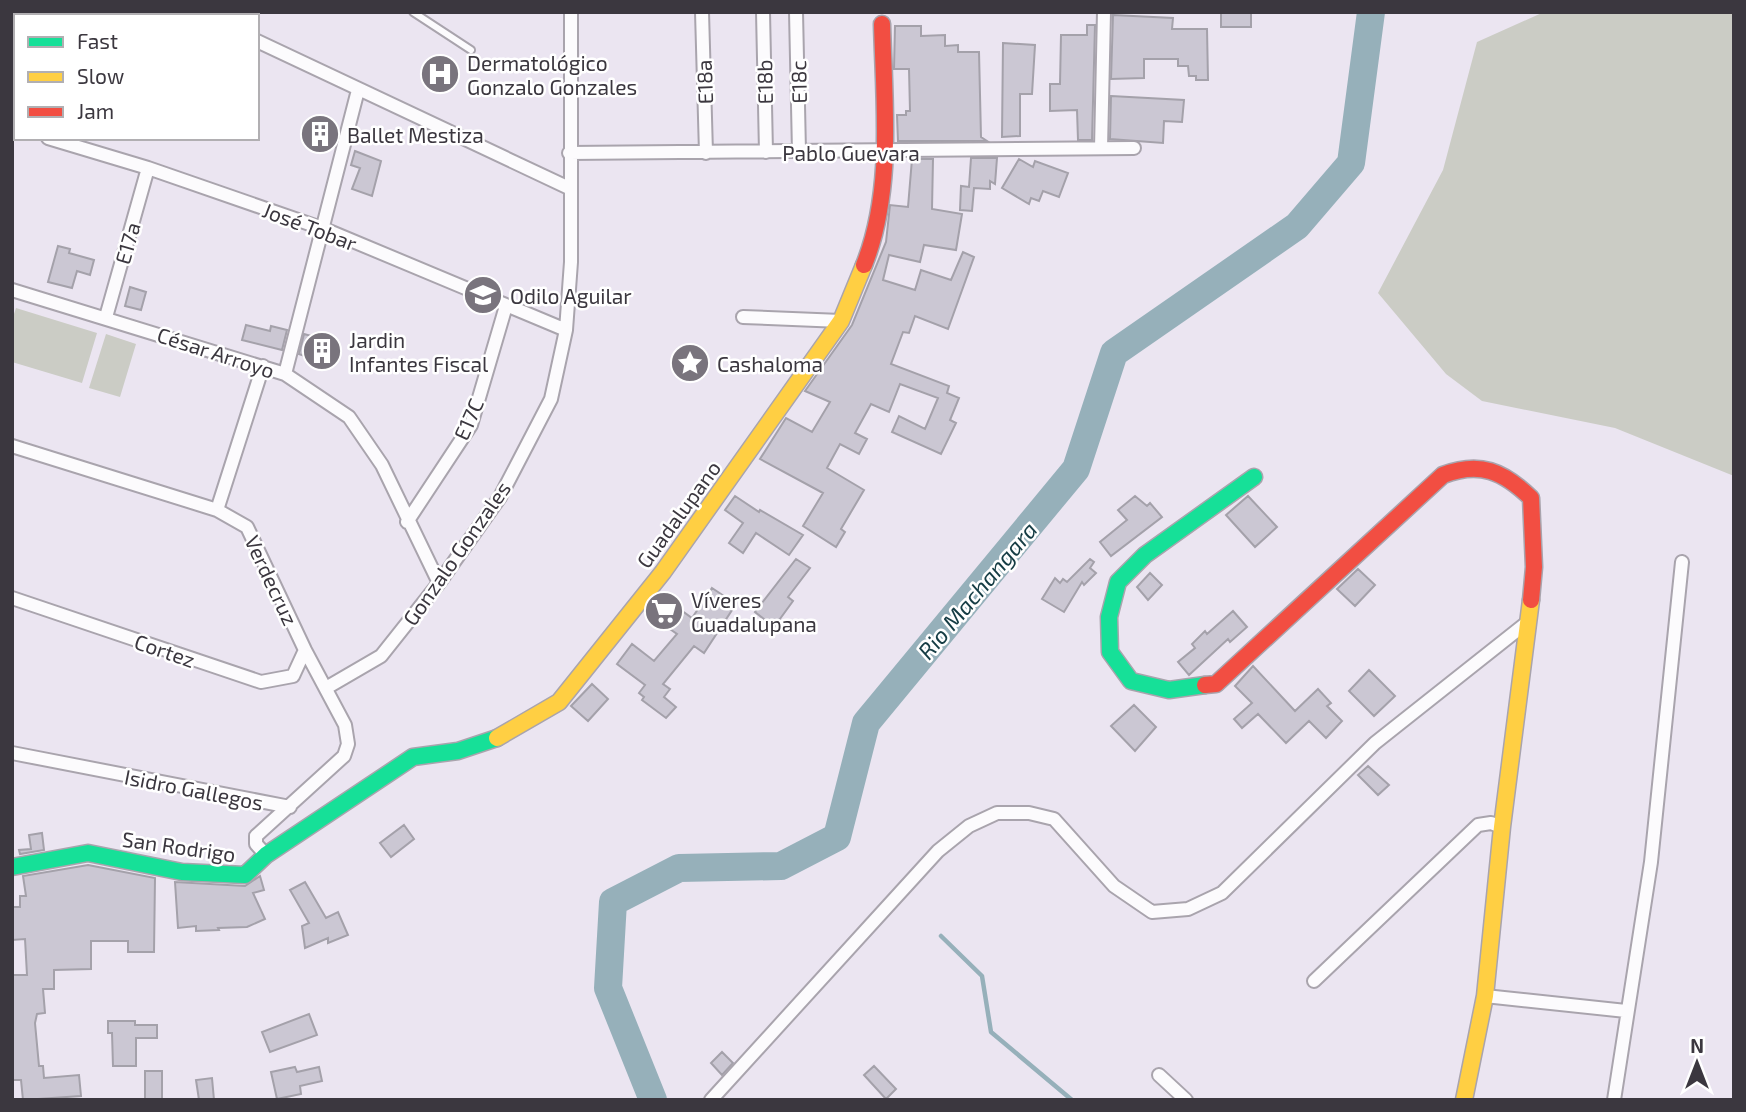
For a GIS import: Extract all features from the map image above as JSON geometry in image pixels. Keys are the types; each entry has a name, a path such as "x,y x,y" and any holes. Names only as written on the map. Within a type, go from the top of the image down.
{"street":[{"name":"Gonzalo Gonzales","path":"326,688 381,656 439,583 500,497 551,399 566,330 571,262 571,12"},
{"name":"E18a","path":"702,12 706,152"},
{"name":"E18b","path":"762,12 766,152"},
{"name":"E18c","path":"796,12 799,152"},
{"path":"1101,148 1104,12"},
{"name":"Guadalupano","path":"266,855 413,757 458,751 492,741 559,702 663,572 841,321 875,239 886,152 882,24"},
{"path":"259,42 569,188"},
{"path":"285,374 358,90"},
{"name":"José Tobar","path":"54,140 324,229 566,330"},
{"name":"Pablo Guevara","path":"569,153 1133,148"},
{"name":"E17a","path":"106,317 148,169"},
{"name":"César Arroyo","path":"12,289 285,374 349,418 382,465 407,522 439,583"},
{"name":"E17C","path":"407,522 471,425 506,306"},
{"path":"743,317 841,321"},
{"path":"217,510 263,366"},
{"name":"Verdecruz","path":"12,446 217,510 247,527 304,650 345,725 348,744"},
{"path":"1254,477 1145,555 1118,582 1109,617 1110,652 1131,681 1169,690 1216,684 1443,475 1481,465 1511,477 1531,498 1534,567 1529,621 1502,827 1486,996 1464,1100"},
{"path":"1614,1100 1651,862 1682,562"},
{"name":"Cortez","path":"12,598 261,682 293,676 304,650"},
{"path":"711,1100 938,852 969,826 997,813 1029,813 1054,819 1114,886 1152,912 1188,909 1222,893 1375,743 1529,621"},
{"name":"Isidro Gallegos","path":"12,753 290,807 344,756 348,744"},
{"name":"San Rodrigo","path":"12,867 88,853 182,872 237,877 252,871 266,855 256,844 256,836 290,807"},
{"path":"1314,981 1478,825 1491,823 1502,827"},
{"path":"1486,996 1626,1012"},
{"path":"1159,1075 1186,1100"}],"lane":[{"path":"413,12 471,50"}],"shaded area":[{"path":"1544,12 1734,12 1734,476 1615,428 1482,401 1446,374 1378,293 1443,170 1477,42"},
{"path":"16,308 97,333 82,383 12,362 12,320"},
{"path":"106,334 136,344 120,397 89,388"}],"building":[{"path":"1221,12 1251,12 1251,27 1221,27"},
{"path":"1113,15 1173,18 1172,29 1207,29 1208,80 1196,80 1196,76 1189,76 1188,66 1178,66 1178,59 1144,59 1144,78 1111,79"},
{"path":"1087,25 1095,25 1092,140 1078,140 1077,110 1050,111 1050,84 1060,84 1061,35 1087,35"},
{"path":"895,26 921,26 921,36 945,35 945,46 958,45 958,52 979,52 981,137 987,141 898,141 897,115 906,115 906,111 910,111 909,69 894,69"},
{"path":"1003,43 1035,45 1032,94 1020,94 1020,136 1002,137"},
{"path":"1111,96 1184,100 1182,122 1164,121 1163,143 1110,139"},
{"name":"Ballet Mestiza","path":"310,120 337,131 330,148 303,137"},
{"path":"355,151 381,161 372,196 352,189 360,168 351,165"},
{"path":"971,158 997,158 995,184 990,181 990,189 974,188 972,211 960,210 961,186 969,187"},
{"path":"912,159 933,159 932,209 962,214 956,250 924,245 920,262 889,255 883,280 915,290 921,270 951,280 963,252 974,257 948,329 915,316 909,333 903,332 891,364 949,386 947,393 959,398 950,420 956,423 941,454 892,432 899,416 925,429 938,398 900,384 889,412 871,404 855,433 867,439 859,454 840,444 827,468 864,490 841,529 845,532 836,547 803,526 823,493 760,459 786,418 812,432 830,402 805,391 852,325 886,242 890,205 908,207"},
{"path":"1019,159 1033,167 1035,161 1068,173 1059,197 1043,191 1039,201 1031,198 1029,204 1002,188"},
{"path":"58,246 70,249 69,253 94,260 90,275 77,271 72,288 48,282"},
{"path":"130,287 146,292 141,310 125,306"},
{"path":"246,325 270,331 271,326 287,330 282,350 242,340"},
{"name":"Jardin Infantes Fiscal","path":"304,334 337,343 331,365 299,354"},
{"path":"735,496 803,535 789,555 756,533 743,553 729,543 743,523 725,510"},
{"path":"1135,496 1147,506 1150,503 1162,517 1111,556 1100,542 1127,520 1118,510"},
{"path":"1248,496 1277,527 1255,547 1226,515"},
{"path":"796,559 810,568 788,597 793,601 774,627 755,612"},
{"path":"1090,559 1094,562 1090,568 1096,573 1084,585 1082,582 1064,612 1042,599 1055,578 1060,583 1063,579 1067,582"},
{"path":"1358,569 1375,585 1355,606 1337,589"},
{"path":"1150,573 1162,585 1148,600 1137,587"},
{"path":"712,588 736,604 704,653 694,646 663,684 670,689 664,697 676,707 666,718 642,700 644,697 639,693 645,685 617,664 632,644 654,661 677,634 654,618 667,600 692,618"},
{"path":"1233,611 1247,627 1230,642 1228,639 1189,675 1178,662 1195,648 1192,644 1205,631 1207,634"},
{"path":"1253,666 1295,711 1318,689 1331,703 1327,706 1342,721 1326,738 1309,721 1286,743 1258,714 1242,728 1234,719 1252,703 1235,686"},
{"path":"1369,670 1395,696 1374,716 1349,691"},
{"path":"592,684 608,699 588,721 571,706"},
{"path":"1134,705 1156,727 1135,751 1111,726"},
{"path":"1368,766 1389,785 1378,795 1358,775"},
{"path":"404,825 414,839 391,857 380,843"},
{"path":"42,833 44,850 20,854 19,850 31,849 29,835"},
{"path":"88,865 155,878 154,952 128,952 128,941 91,941 91,969 54,970 54,989 43,989 45,1013 37,1014 35,1023 39,1066 43,1066 44,1078 79,1075 81,1096 23,1100 21,1080 12,1080 12,975 27,975 25,939 12,940 12,907 20,907 20,896 26,896 23,876"},
{"path":"260,876 264,890 253,893 265,919 247,927 218,928 219,930 196,931 196,926 178,928 175,882 245,886"},
{"path":"305,882 326,918 338,912 348,935 328,943 328,938 305,948 302,926 309,923 290,890"},
{"path":"309,1014 317,1035 270,1052 262,1032"},
{"path":"108,1021 135,1021 135,1025 157,1025 157,1038 136,1038 136,1066 113,1066 112,1033 108,1033"},
{"path":"722,1052 733,1063 722,1075 711,1063"},
{"path":"874,1066 896,1089 886,1099 864,1075"},
{"path":"295,1067 297,1072 319,1067 322,1081 300,1086 301,1094 277,1099 271,1072"},
{"path":"145,1071 162,1071 162,1100 145,1100"},
{"path":"212,1078 214,1100 199,1100 196,1080"}],"waterway":[{"name":"Rio Machangara","path":"653,1100 608,988 613,902 679,868 781,866 837,837 866,723 1076,469 1114,353 1297,226 1351,163 1371,12"},
{"path":"941,936 982,976 991,1032 1072,1100"}],"traffic: fast":[{"path":"1205,685 1169,690 1131,681 1110,652 1109,617 1118,582 1145,555 1254,477"},
{"path":"12,867 88,853 182,872 245,875 266,855 413,757 458,751 497,738"}],"traffic: slow":[{"path":"497,738 559,702 663,572 841,321 864,265"},
{"path":"1464,1100 1485,996 1502,827 1531,600"}],"traffic: jam":[{"path":"864,265 880,207 883,177 885,115 882,24"},
{"path":"1205,685 1216,684 1443,475 1456,471 1490,471 1511,481 1531,498 1534,567 1531,600"}],"place":[{"name":"Dermatológico Gonzalo Gonzales","path":"440,74"},
{"name":"Ballet Mestiza","path":"320,134"},
{"name":"Odilo Aguilar","path":"483,295"},
{"name":"Jardin Infantes Fiscal","path":"322,351"},
{"name":"Cashaloma","path":"690,363"},
{"name":"Víveres Guadalupana","path":"664,611"}]}
